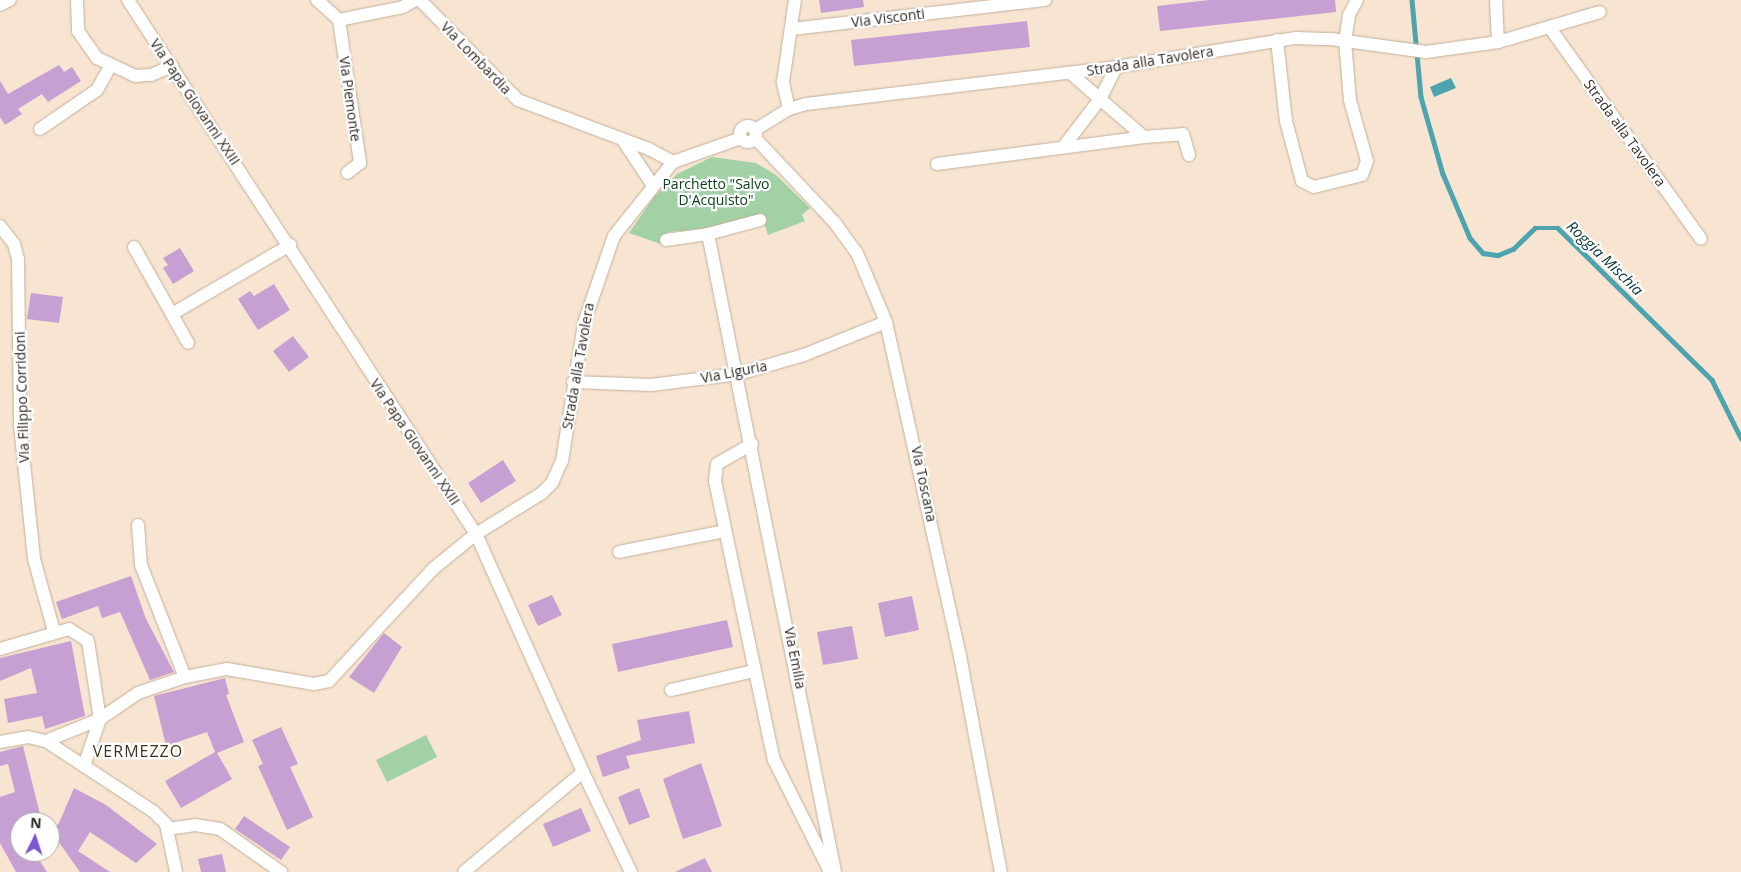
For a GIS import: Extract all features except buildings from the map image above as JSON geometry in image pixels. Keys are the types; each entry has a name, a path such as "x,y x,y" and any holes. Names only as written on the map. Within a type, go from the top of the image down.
{"street":[{"path":"0,5 10,0"},
{"path":"76,0 78,31 86,46 110,67 145,76 172,66"},
{"name":"Via Papa Giovanni XXIII","path":"128,0 290,245 476,534 583,772 631,872"},
{"path":"316,0 339,20 403,7 415,0"},
{"name":"Via Lombardia","path":"420,0 518,100 622,139 673,162"},
{"path":"789,109 783,82 795,0"},
{"name":"Via Visconti","path":"791,29 1045,0"},
{"path":"1496,0 1498,42"},
{"path":"1278,40 1286,121 1302,181 1314,187 1362,174 1368,168 1350,100 1345,41 1355,1"},
{"name":"Strada alla Tavolera","path":"46,741 100,720 138,693 185,677 227,668 314,684 329,681 390,611 476,534 542,493 559,474 584,323 603,257 614,236 652,184 673,162 741,138 744,127 755,134 789,109 1116,67 1278,40 1345,41 1409,52 1426,52 1498,42 1600,12"},
{"name":"Via Piemonte","path":"339,20 360,163 347,173"},
{"name":"Strada alla Tavolera","path":"1550,28 1701,238"},
{"path":"40,130 97,90 110,67"},
{"path":"1064,146 1100,99 1116,67"},
{"path":"1070,72 1144,137"},
{"name":"Via Toscana","path":"755,134 835,223 856,253 886,322 960,656 1001,872"},
{"path":"937,164 1064,146 1183,134 1189,155"},
{"path":"622,139 652,184"},
{"path":"666,240 708,234 760,220"},
{"name":"Via Filippo Corridoni","path":"0,226 14,244 18,259 21,435 34,559 54,630"},
{"name":"Via Emilia","path":"708,234 752,444 835,872"},
{"path":"172,314 290,245"},
{"path":"134,248 188,343"},
{"name":"Via Liguria","path":"573,382 651,385 738,374 804,355 886,322"},
{"path":"752,444 725,457 715,471 725,531 774,760 830,872"},
{"path":"138,525 141,565 185,677"},
{"path":"619,552 725,531"},
{"path":"0,649 54,630 69,629 88,641 100,720 84,766"},
{"path":"671,690 754,671"},
{"path":"0,742 28,737 46,741 158,815 167,829 176,872"},
{"path":"464,872 583,772"},
{"path":"167,829 194,825 220,829 281,872"}],"green space":[{"name":"Parchetto \"Salvo D'Acquisto\"","path":"712,157 756,163 776,175 810,208 802,215 805,221 768,235 762,217 708,229 667,232 664,245 629,233 654,197 677,174"},
{"path":"426,735 437,757 387,782 376,760"}],"water":[{"path":"1451,78 1456,88 1434,97 1430,87"}],"waterway":[{"name":"Roggia Mischia","path":"1412,0 1421,97 1443,174 1470,238 1483,253 1498,255 1513,249 1535,228 1558,228 1712,380 1741,438"}],"district":[{"name":"VERMEZZO","path":"138,751"}]}
